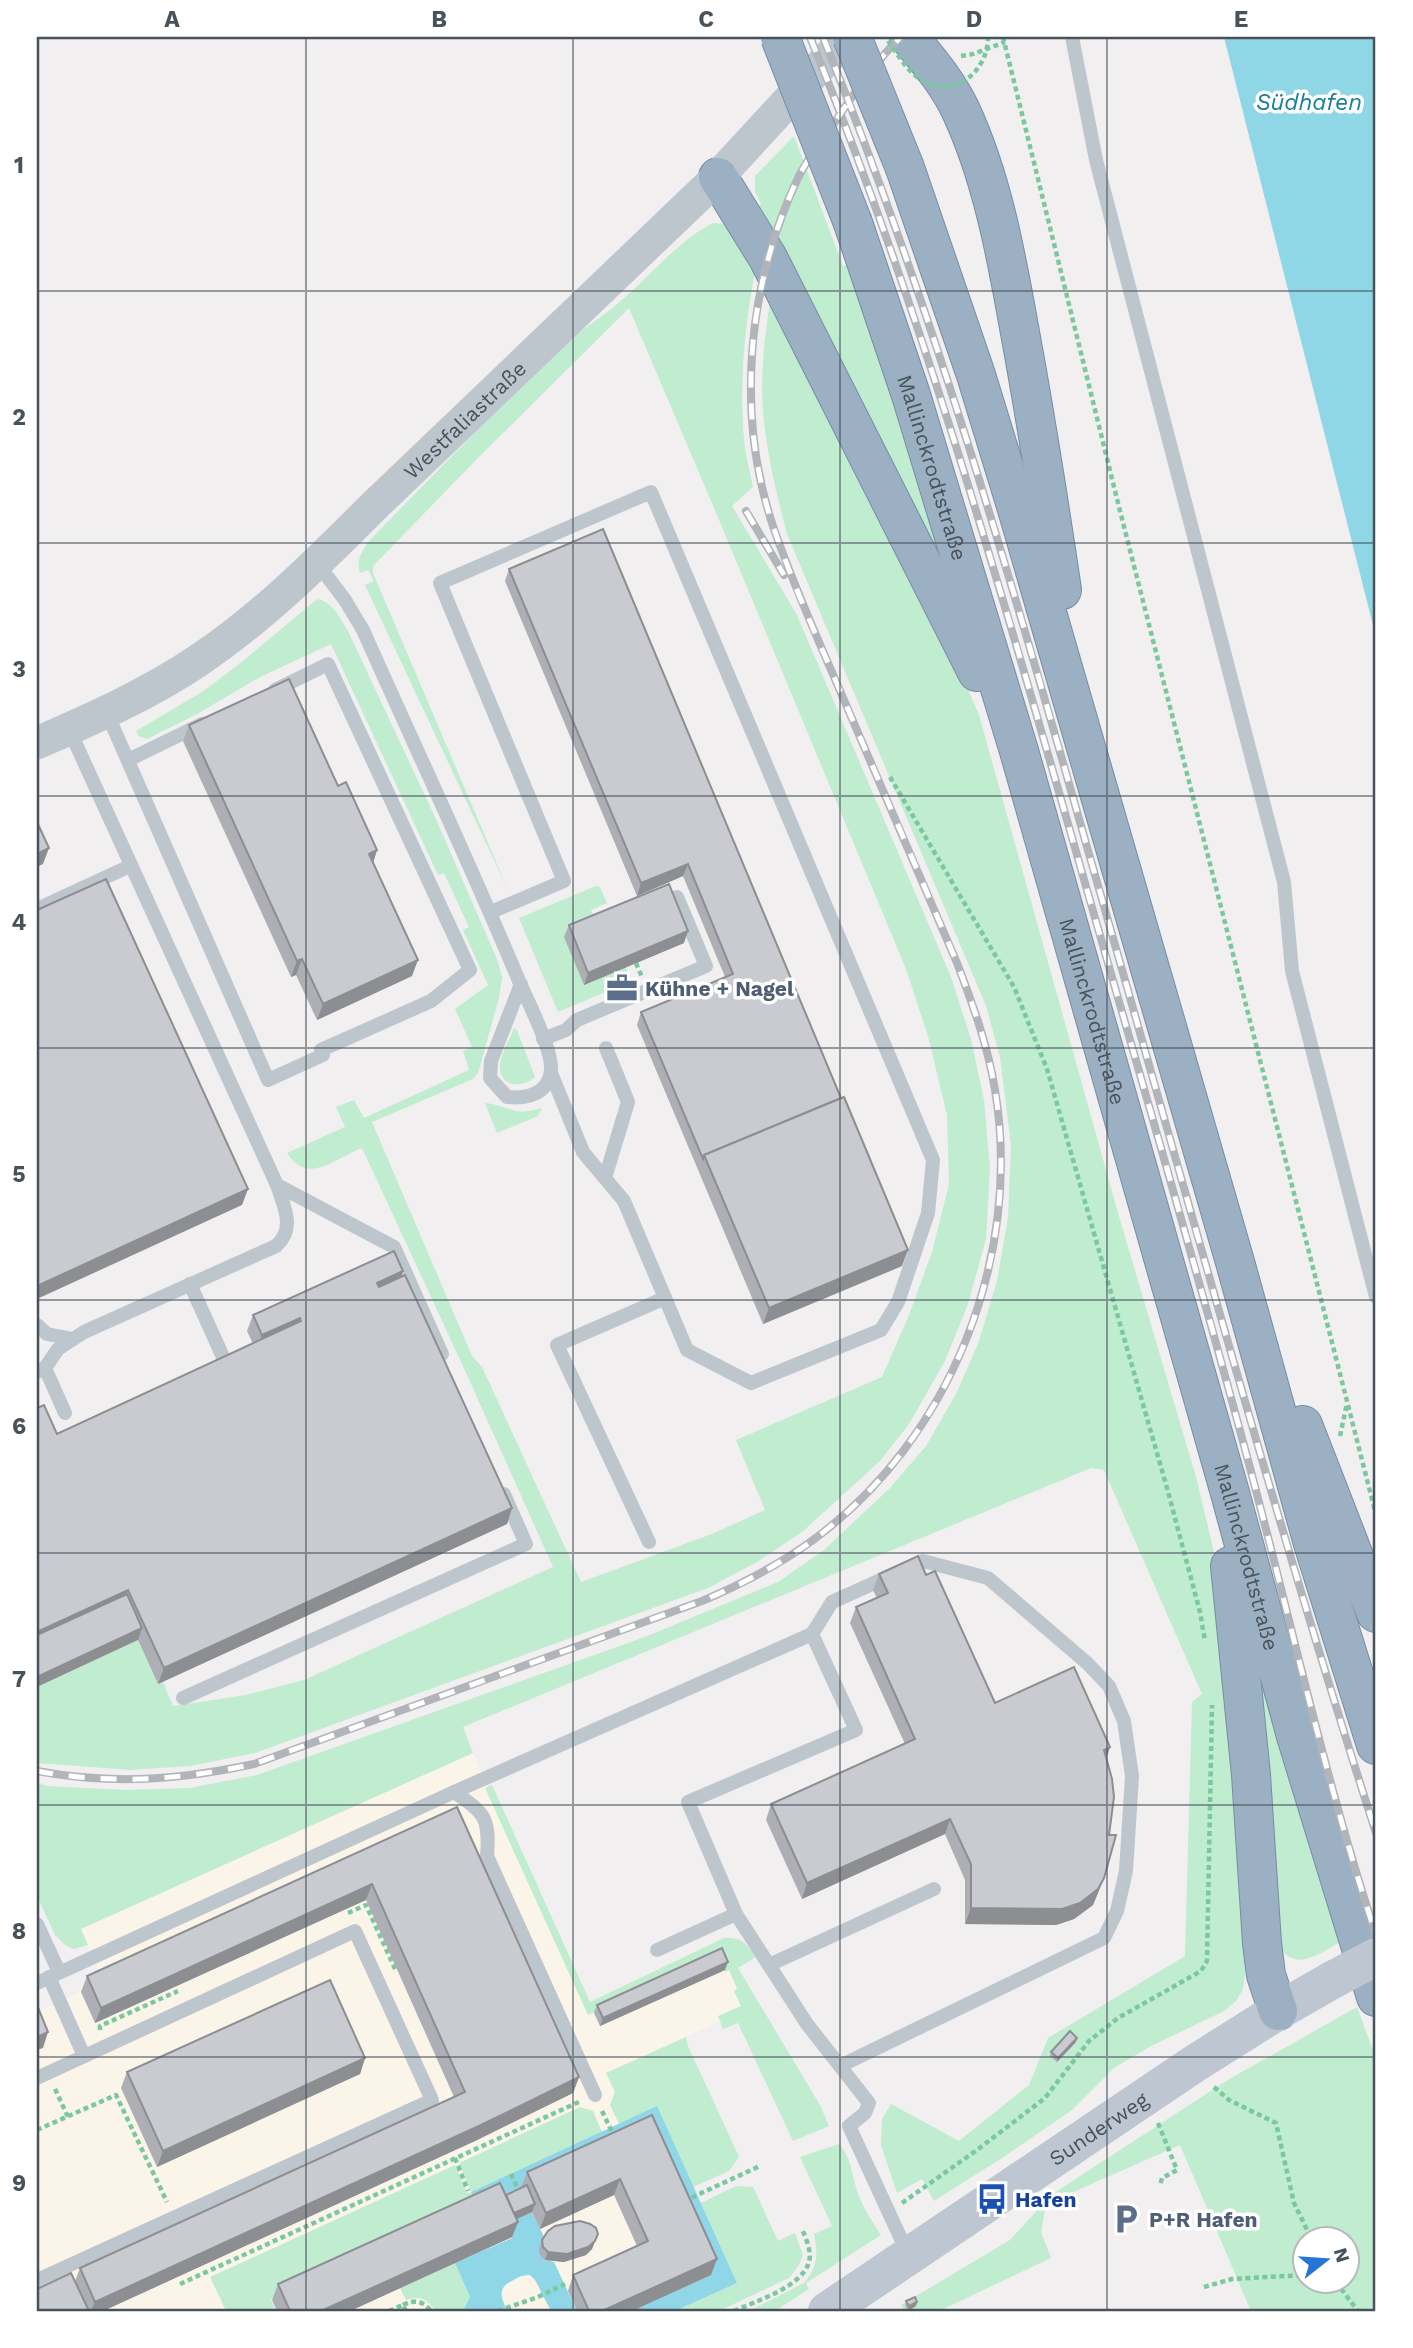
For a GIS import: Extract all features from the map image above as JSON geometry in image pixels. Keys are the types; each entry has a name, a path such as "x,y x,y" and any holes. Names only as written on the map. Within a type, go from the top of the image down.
{"highway":[{"name":"Mallinckrodtstraße","path":"780,37 853,223 911,395 1019,751 1230,1493 1296,1737 1376,1997"},
{"path":"850,37 905,169 984,402 1235,1262 1312,1540 1376,1745"},
{"path":"909,37 939,75 960,110 981,160 998,224 1030,385 1083,737"},
{"path":"718,177 768,258 904,530 1019,751"},
{"path":"1235,1262 1288,1385 1376,1611"},
{"path":"1230,1493 1231,1580 1251,1775 1262,1943 1266,1975 1278,2011"}],"main road":[{"name":"Sunderweg","path":"827,2311 1194,2064 1278,2011 1376,1957"}],"street":[{"name":"Westfaliastraße","path":"37,743 106,711 199,660 263,611 317,563 718,177 850,37"}],"lane":[{"path":"1072,37 1096,160 1284,882 1292,971 1376,1297"},
{"path":"317,563 345,600 363,630 491,912 551,1058 551,1073 583,1152 624,1201 687,1350 751,1383 881,1329 898,1302 928,1213 933,1160 651,492 440,583 564,881 491,912"},
{"path":"106,711 268,1080 323,1055 321,1050 431,1001 470,970 328,664 265,694"},
{"path":"128,760 215,718"},
{"path":"65,1413 41,1370 58,1349 84,1332 276,1245 285,1238 288,1220 277,1185 69,729"},
{"path":"37,909 130,866"},
{"path":"543,1039 566,1030 577,1020 706,966 677,897"},
{"path":"521,984 491,1061 490,1078 497,1089 507,1097 522,1099 536,1094 546,1086 551,1073"},
{"path":"605,1178 628,1102 606,1048"},
{"path":"277,1185 394,1247 449,1371"},
{"path":"190,1284 228,1368"},
{"path":"649,1542 557,1345 665,1298"},
{"path":"37,1325 47,1334 73,1339"},
{"path":"183,1698 526,1544 498,1482"},
{"path":"48,1977 454,1792 812,1634 832,1602 923,1561 988,1578 1087,1663 1109,1686 1124,1720 1132,1776 1126,1871 1116,1911 1104,1938 840,2066"},
{"path":"812,1634 856,1730 688,1802 736,1914 807,2024 869,2103 865,2113 849,2126 909,2255"},
{"path":"454,1792 478,1809 489,1829 487,1856 595,2095"},
{"path":"769,1965 934,1889"},
{"path":"657,1950 736,1914"},
{"path":"37,1923 48,1977 91,2054"},
{"path":"37,2078 355,1931 432,2100 37,2280"}],"path":[{"path":"885,37 915,75 930,84 950,86 966,80 980,68 987,50 988,37"},
{"path":"981,51 1004,39 1119,507 1376,1515"},
{"path":"890,777 1014,987 1047,1069 1167,1488 1200,1612 1206,1648"},
{"path":"889,2213 1045,2098 1089,2041 1118,2018 1201,1971 1207,1961 1212,1699"},
{"path":"340,1916 366,1905 400,1980"},
{"path":"91,2054 100,2026 189,1985"},
{"path":"1206,2081 1228,2100 1276,2123 1294,2203 1306,2226"},
{"path":"37,2130 116,2095 174,2217"},
{"path":"180,2284 595,2095"},
{"path":"610,2128 618,2144"},
{"path":"1160,2186 1162,2178 1177,2170 1161,2130"},
{"path":"454,2158 468,2190"},
{"path":"679,2204 760,2166"},
{"path":"511,2174 520,2195"},
{"path":"734,2311 792,2283 805,2271 809,2250 802,2229"},
{"path":"1204,2287 1232,2280 1290,2276"},
{"path":"498,2311 565,2284"},
{"path":"1347,2296 1358,2311"},
{"path":"388,2311 413,2300 419,2301 431,2311"},
{"path":"403,2305 406,2311"}],"shaded area":[{"path":"473,1753 501,1820 591,2006 723,1943 759,2004 606,2073 627,2120 711,2275 692,2284 704,2311 37,2311 37,2012 103,1981 80,1929"}],"green space":[{"path":"794,136 843,266 849,264 958,606 754,209 761,204 755,192 755,176"},
{"path":"713,223 728,224 756,266 746,330 742,395 745,445 753,487 732,506 797,615 951,977 971,1039 984,1100 990,1169 986,1239 968,1304 945,1361 909,1424 880,1461 802,1532 757,1562 708,1588 255,1753 190,1766 131,1770 37,1763 37,1687 138,1640 158,1684 163,1682 173,1706 246,1695 304,1680 553,1567 362,1148 313,1169 295,1163 287,1153 345,1127 336,1107 354,1100 364,1118 469,1070 463,1051 472,1047 455,1009 488,985 463,930 469,927 444,873 438,875 331,644 260,677 197,714 147,739 139,736 136,731 202,692 317,599 331,607 347,629 435,817 497,959 502,977 499,998 478,1073 473,1079 372,1122 472,1356 482,1367 581,1582 712,1534 765,1510 736,1440 882,1377 932,1252 949,1184 947,1115 928,1036 906,969 629,308 373,566 373,573 508,890 365,585 374,581 368,570 360,573 359,568 360,557 369,541 551,354 629,294 687,240"},
{"path":"771,295 947,641 979,715 1118,1213 1196,1477 1220,1577 1249,1941 1243,1989 1236,2001 1224,2011 1149,2047 1114,2068 1072,2110 934,2201 922,2179 897,2193 881,2145 882,2119 891,2104 959,2141 1029,2085 1048,2038 1185,1956 1192,1702 1202,1694 1104,1470 1091,1468 463,1727 473,1753 81,1929 88,1945 74,1949 65,1945 55,1935 37,1896 37,1783 47,1786 125,1790 189,1788 257,1775 645,1637 778,1582 824,1550 890,1488 926,1446 956,1394 978,1344 997,1281 1008,1217 1011,1145 1000,1057 986,1006 787,534 770,463 763,409 764,355"},
{"path":"596,886 600,887 607,903 591,910 632,981 558,1012 519,918"},
{"path":"514,1028 535,1077 518,1084 507,1082 503,1078 500,1065"},
{"path":"485,1103 518,1111 542,1108 538,1116 497,1133"},
{"path":"1253,1637 1339,1943 1306,1959 1291,1958 1278,1944"},
{"path":"492,1785 590,2002 724,1938 739,1940 756,1957 738,1968 820,2105 829,2126 793,2141 738,2023 723,2029 718,2016 741,2006 729,1970 725,1972 719,1957 588,2015 485,1788"},
{"path":"1357,2007 1376,2058 1376,2311 1251,2311 1180,2145 1046,2204 1041,2232 1051,2258 939,2311 904,2311 901,2305 1010,2240 1051,2195 1226,2081"},
{"path":"686,2037 739,2157 729,2171 693,2187 657,2107 619,2124 610,2105 615,2092 606,2073"},
{"path":"580,2107 593,2111 602,2132 471,2192 459,2163"},
{"path":"839,2144 849,2162 861,2201 881,2235 806,2283 809,2289 775,2311 749,2311 804,2283 812,2271 816,2254 814,2234 832,2226 800,2157"},
{"path":"455,2165 467,2193 472,2193 477,2207 271,2299 276,2311 226,2311 210,2277"},
{"path":"736,2186 753,2187 778,2241 795,2233 803,2255 799,2265 789,2278 719,2311 675,2311 737,2283 701,2203"},
{"path":"455,2263 470,2297 463,2311 435,2311 423,2299 406,2300 400,2288"}],"water":[{"name":"Südhafen","path":"1224,37 1376,37 1376,637"},
{"path":"657,2106 737,2283 675,2311 632,2311 711,2275 646,2131 477,2207 471,2192"},
{"path":"532,2212 545,2239 545,2260 554,2262 577,2311 551,2311 535,2280 530,2275 525,2275 507,2284 502,2290 507,2311 463,2311 470,2297 455,2263 512,2238 506,2224"}],"building":[{"path":"603,529 841,1098 704,1155 703,1159 641,1012 733,974 688,864 641,883 509,569"},
{"path":"289,679 338,786 346,782 377,850 369,854 418,960 323,1004 302,959 297,961 189,725"},
{"path":"37,822 49,848 37,854"},
{"path":"106,879 248,1189 37,1286 37,910"},
{"path":"669,884 688,931 588,973 569,925"},
{"path":"844,1097 908,1250 769,1308 704,1155"},
{"path":"394,1251 403,1271 377,1283 379,1287 405,1275 512,1508 164,1668 128,1590 37,1632 37,1408 44,1405 57,1434 301,1321 300,1318 262,1335 253,1315"},
{"path":"918,1556 926,1575 935,1571 995,1703 1074,1667 1110,1747 1104,1750 1114,1797 1109,1835 1116,1835 1104,1878 1098,1889 1080,1903 1062,1909 971,1908 971,1864 950,1819 807,1883 771,1804 915,1739 856,1607 888,1593 879,1574"},
{"path":"127,1594 142,1628 37,1677 37,1635"},
{"path":"457,1807 579,2077 481,2125 95,2302 80,2268 465,2092 372,1884 101,2008 87,1976"},
{"path":"722,1948 728,1962 603,2018 597,2005"},
{"path":"330,1980 365,2058 163,2151 127,2072"},
{"path":"37,2005 48,2032 37,2037"},
{"path":"1070,2031 1077,2038 1058,2058 1051,2052"},
{"path":"652,2115 717,2259 602,2311 589,2311 573,2275 648,2241 620,2179 546,2213 527,2172"},
{"path":"500,2183 518,2222 321,2311 290,2311 278,2284"},
{"path":"527,2185 535,2204 514,2213 506,2195"},
{"path":"580,2221 596,2228 598,2234 588,2247 567,2254 548,2252 543,2247 542,2240 555,2226"},
{"path":"71,2273 89,2311 37,2311 37,2289"},
{"path":"915,2297 917,2302 909,2306 906,2301"}],"railway":[{"path":"810,37 849,135 920,334 984,536 1206,1308 1249,1464 1324,1759 1376,1935"},
{"path":"823,37 899,238 999,544 1264,1468 1376,1833"},
{"path":"37,1771 92,1778 146,1779 199,1774 254,1764 702,1601 787,1558 813,1540 861,1499 903,1451 938,1398 966,1340 986,1279 998,1217 1001,1153 995,1090 979,1026 957,963 807,615 774,529 762,486 754,441 751,396 752,351 767,262 798,178 863,81 901,37"},
{"path":"746,511 784,575"}],"place":[{"name":"Kühne + Nagel","path":"622,988"},
{"name":"Hafen","path":"992,2199"},
{"name":"P+R Hafen","path":"1126,2219"}]}
